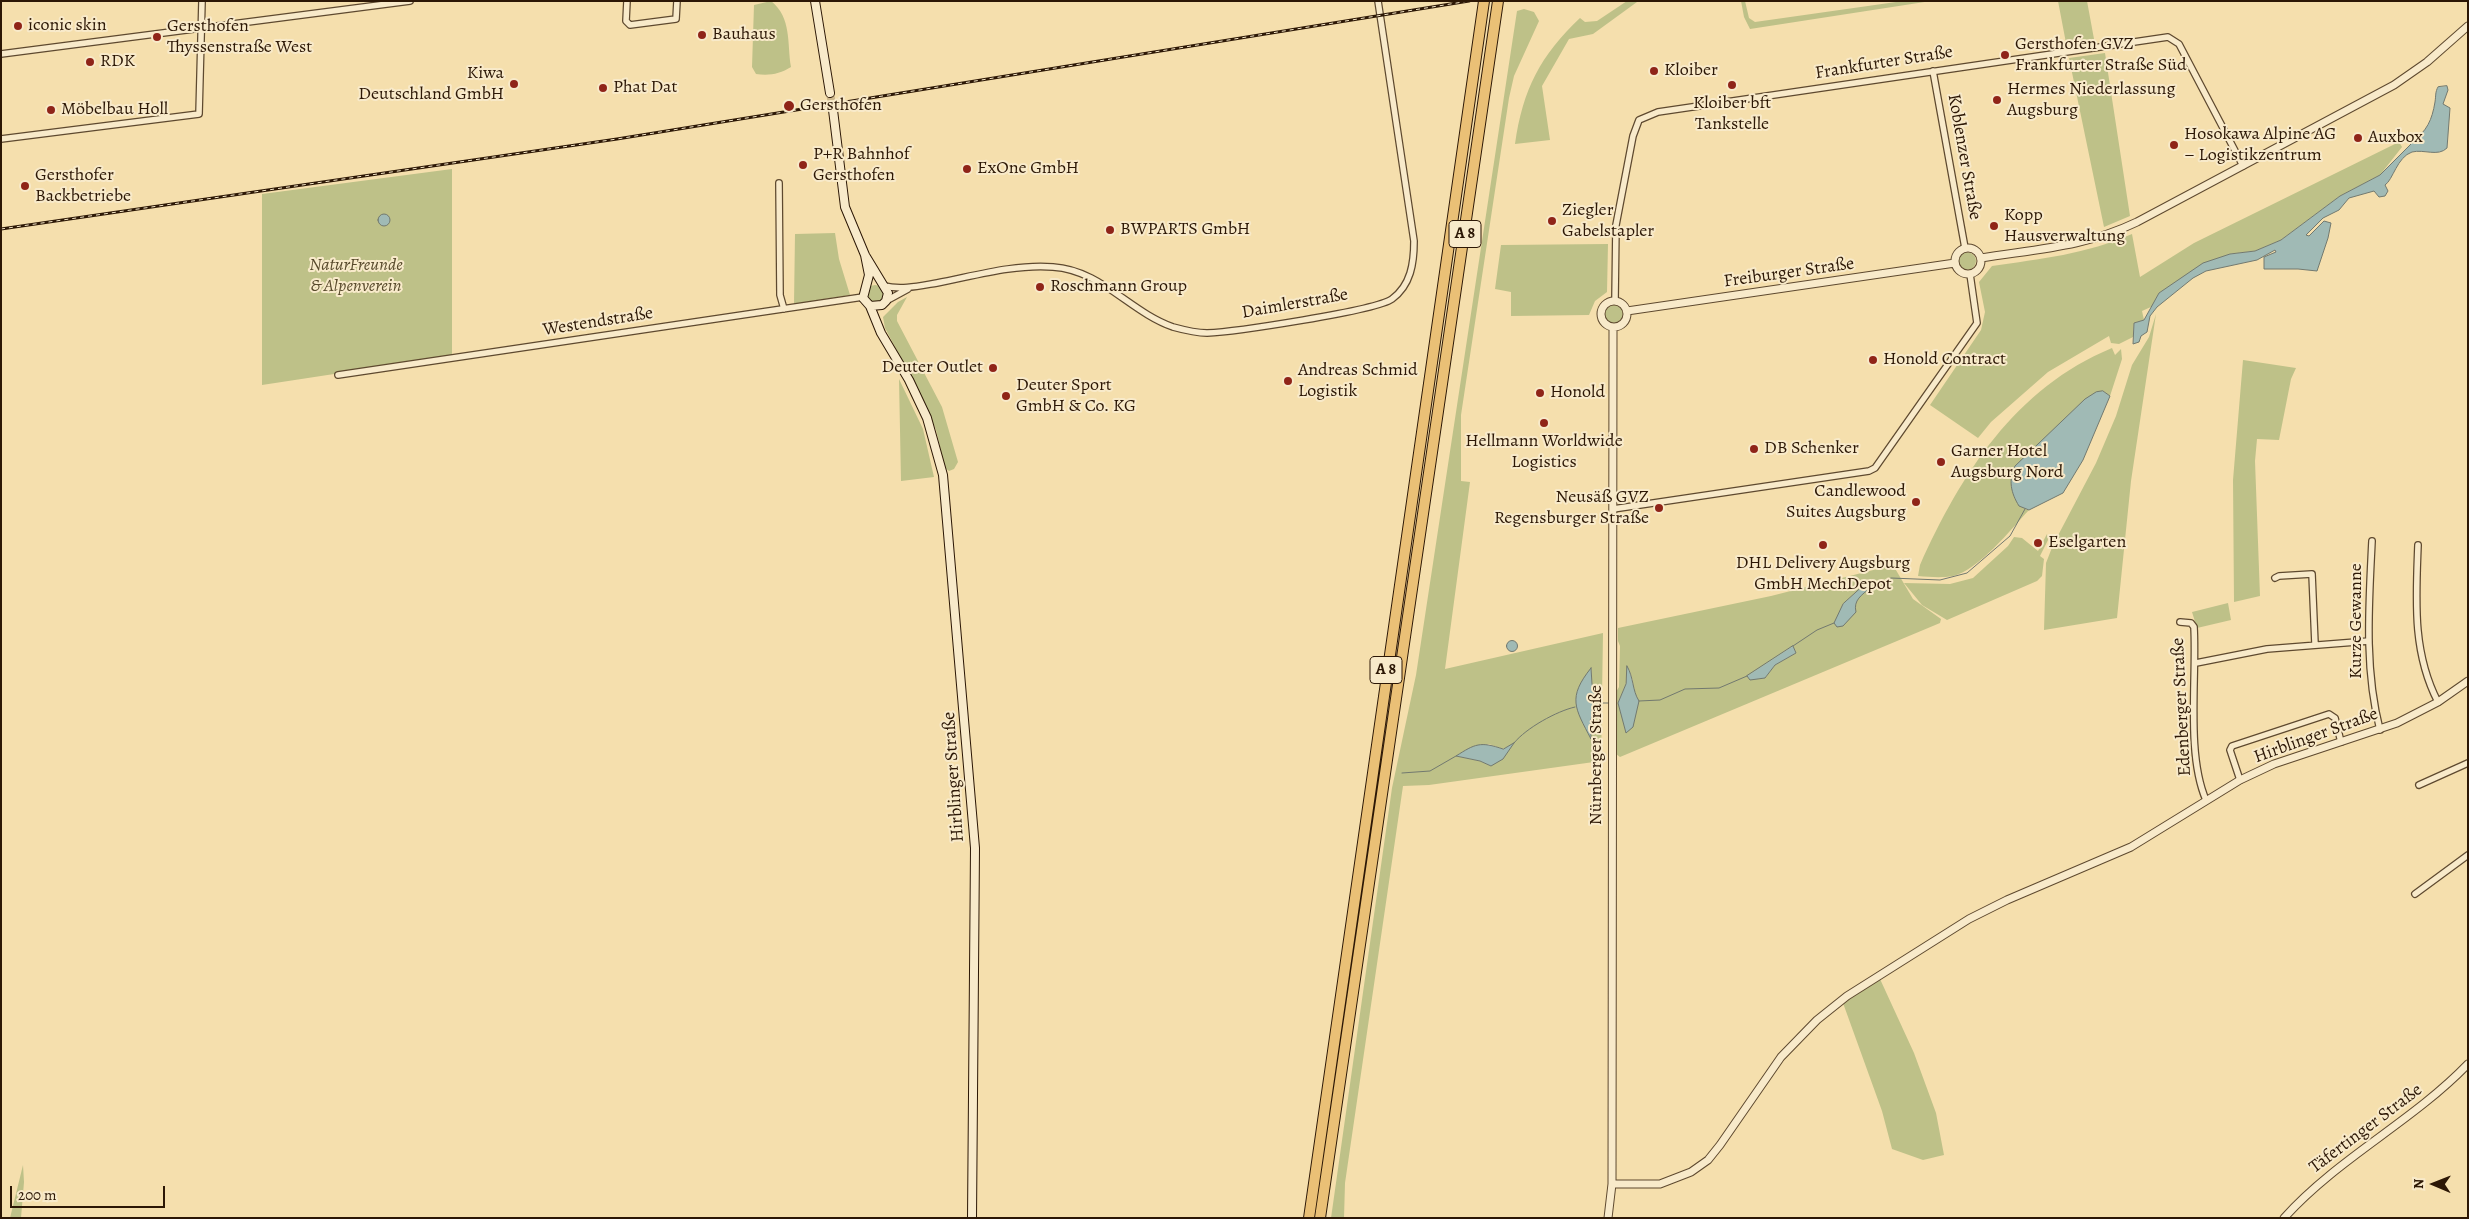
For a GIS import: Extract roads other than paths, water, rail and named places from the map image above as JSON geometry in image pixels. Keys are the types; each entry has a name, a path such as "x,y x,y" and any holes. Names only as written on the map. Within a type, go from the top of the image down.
{"highway":[{"name":"A 8","path":"1309,1218 1484,1"},
{"name":"A 8","path":"1320,1218 1498,1"}],"main road":[{"path":"815,1 830,92"},
{"name":"Hirblinger Straße","path":"833,110 844,201 865,255 888,293 881,320 889,346"},
{"name":"Hirblinger Straße","path":"865,255 869,275 867,285 863,290 863,297 870,306 889,346 918,396 935,441 943,475 975,848 972,1218"},
{"path":"867,285 872,282 882,284"},
{"path":"870,306 884,303"}],"street":[{"path":"1,139 199,114 202,1"},
{"path":"1,54 410,1"},
{"path":"626,1 626,21 630,24 672,20 677,15 677,1"},
{"name":"Daimlerstraße","path":"884,303 912,288 1029,266 1069,269 1096,279 1154,318 1172,326 1204,333 1311,317 1380,304 1391,300 1408,280 1412,264 1414,241 1378,1"},
{"path":"1981,258 2074,245 2100,238 2137,222 2394,85 2427,62 2468,26"},
{"name":"Frankfurter Straße","path":"1615,300 1616,225 1633,136 1639,120 1658,112 2168,37 2179,44 2243,166"},
{"name":"Koblenzer Straße","path":"1933,71 1965,248"},
{"path":"779,183 780,295 784,309"},
{"path":"1965,248 1975,250 1981,258 1977,270 1970,274 1959,270 1955,263 1957,253 1965,248"},
{"name":"Freiburger Straße","path":"1627,311 1955,263"},
{"path":"1613,509 1792,484 1869,471 1875,468 1977,323 1970,274"},
{"name":"Daimlerstraße","path":"882,284 912,288"},
{"name":"Westendstraße","path":"338,375 863,297"},
{"path":"1615,300 1622,303 1627,311 1625,321 1613,326 1602,319 1602,310 1606,303 1615,300"},
{"name":"Nürnberger Straße","path":"1611,1216 1613,326"},
{"name":"Kurze Gewanne","path":"2372,541 2369,641 2371,680 2380,730"},
{"path":"2418,545 2416,593 2419,640 2426,676 2438,702"},
{"path":"2275,578 2279,576 2312,574 2315,644"},
{"name":"Edenberger Straße","path":"2180,622 2191,623 2194,627 2196,748 2202,792 2206,800"},
{"path":"2196,663 2242,652 2315,644 2369,641"},
{"name":"Hirblinger Straße","path":"1612,1184 1660,1184 1691,1172 1708,1160 1768,1073 1793,1043 1816,1020 1847,996 1975,916 2007,900 2131,847 2240,780 2274,764 2380,730 2402,721 2438,702 2468,681"},
{"path":"2240,780 2230,750 2232,746 2329,714 2335,718 2341,742"},
{"path":"2418,785 2468,763"},
{"path":"2415,894 2468,855"},
{"name":"Täfertinger Straße","path":"2284,1218 2300,1200 2327,1176 2417,1111 2468,1064"}],"water":[{"path":"2447,86 2448,90 2443,104 2450,108 2447,148 2439,152 2412,152 2399,163 2385,185 2388,191 2385,196 2379,197 2374,191 2349,198 2339,210 2323,218 2306,235 2309,236 2324,221 2331,223 2317,271 2264,269 2264,257 2276,252 2275,250 2257,260 2206,271 2193,278 2157,307 2150,316 2147,332 2141,336 2139,342 2133,344 2134,323 2144,320 2159,293 2203,263 2230,254 2255,251 2281,240 2340,196 2380,175 2411,144 2406,140 2412,142 2425,129 2432,114 2438,87"},
{"path":"384,214 390,220 384,226 378,220"},
{"path":"2103,391 2110,396 2083,460 2063,493 2029,510 2019,506 2011,486 2015,466 2085,399 2096,392"},
{"path":"1862,587 1870,588 1857,601 1856,612 1843,626 1837,627 1834,623 1843,604"},
{"path":"1512,640 1518,646 1512,652 1506,646"},
{"path":"1793,646 1796,653 1775,665 1765,678 1750,680 1747,676"},
{"path":"1627,666 1639,701 1633,727 1626,733 1618,703 1626,684"},
{"path":"1591,668 1592,684 1600,703 1591,719 1591,739 1578,711 1576,695 1583,678"},
{"path":"1514,743 1503,759 1491,766 1480,761 1456,756 1473,746 1489,745 1503,749"}],"waterway":[{"path":"1870,588 1891,578 1940,580 1967,573 2010,536 2025,509"},
{"path":"1793,646 1817,630 1834,623"},
{"path":"1639,701 1660,700 1685,689 1719,688 1747,676"},
{"path":"1600,703 1610,703"},
{"path":"1514,743 1519,737 1542,721 1575,707"},
{"path":"1402,773 1430,771 1456,756"}],"tunnel":[{"path":"830,93 833,110"}],"railway":[{"path":"1,229 617,139 1469,1"}],"place":[{"name":"iconic skin","path":"18,26"},
{"name":"Bauhaus","path":"702,35"},
{"name":"Gersthofen Thyssenstraße West","path":"157,37"},
{"name":"Gersthofen GVZ Frankfurter Straße Süd","path":"2005,55"},
{"name":"RDK","path":"90,62"},
{"name":"Kloiber","path":"1654,71"},
{"name":"Kiwa Deutschland GmbH","path":"514,84"},
{"name":"Kloiber bft Tankstelle","path":"1732,85"},
{"name":"Phat Dat","path":"603,88"},
{"name":"Hermes Niederlassung Augsburg","path":"1997,100"},
{"name":"Gersthofen","path":"789,106"},
{"name":"Möbelbau Holl","path":"51,110"},
{"name":"Auxbox","path":"2358,138"},
{"name":"Hosokawa Alpine AG – Logistikzentrum","path":"2174,145"},
{"name":"P+R Bahnhof Gersthofen","path":"803,165"},
{"name":"ExOne GmbH","path":"967,169"},
{"name":"Gersthofer Backbetriebe","path":"25,186"},
{"name":"Ziegler Gabelstapler","path":"1552,221"},
{"name":"Kopp Hausverwaltung","path":"1994,226"},
{"name":"BWPARTS GmbH","path":"1110,230"},
{"name":"Roschmann Group","path":"1040,287"},
{"name":"Honold Contract","path":"1873,360"},
{"name":"Deuter Outlet","path":"993,368"},
{"name":"Andreas Schmid Logistik","path":"1288,381"},
{"name":"Honold","path":"1540,393"},
{"name":"Deuter Sport GmbH & Co. KG","path":"1006,396"},
{"name":"Hellmann Worldwide Logistics","path":"1544,423"},
{"name":"DB Schenker","path":"1754,449"},
{"name":"Garner Hotel Augsburg Nord","path":"1941,462"},
{"name":"Candlewood Suites Augsburg","path":"1916,502"},
{"name":"Neusäß GVZ Regensburger Straße","path":"1659,508"},
{"name":"Eselgarten","path":"2038,543"},
{"name":"DHL Delivery Augsburg GmbH MechDepot","path":"1823,545"}],"park label":[{"name":"NaturFreunde & Alpenverein","path":"356,276"}]}
